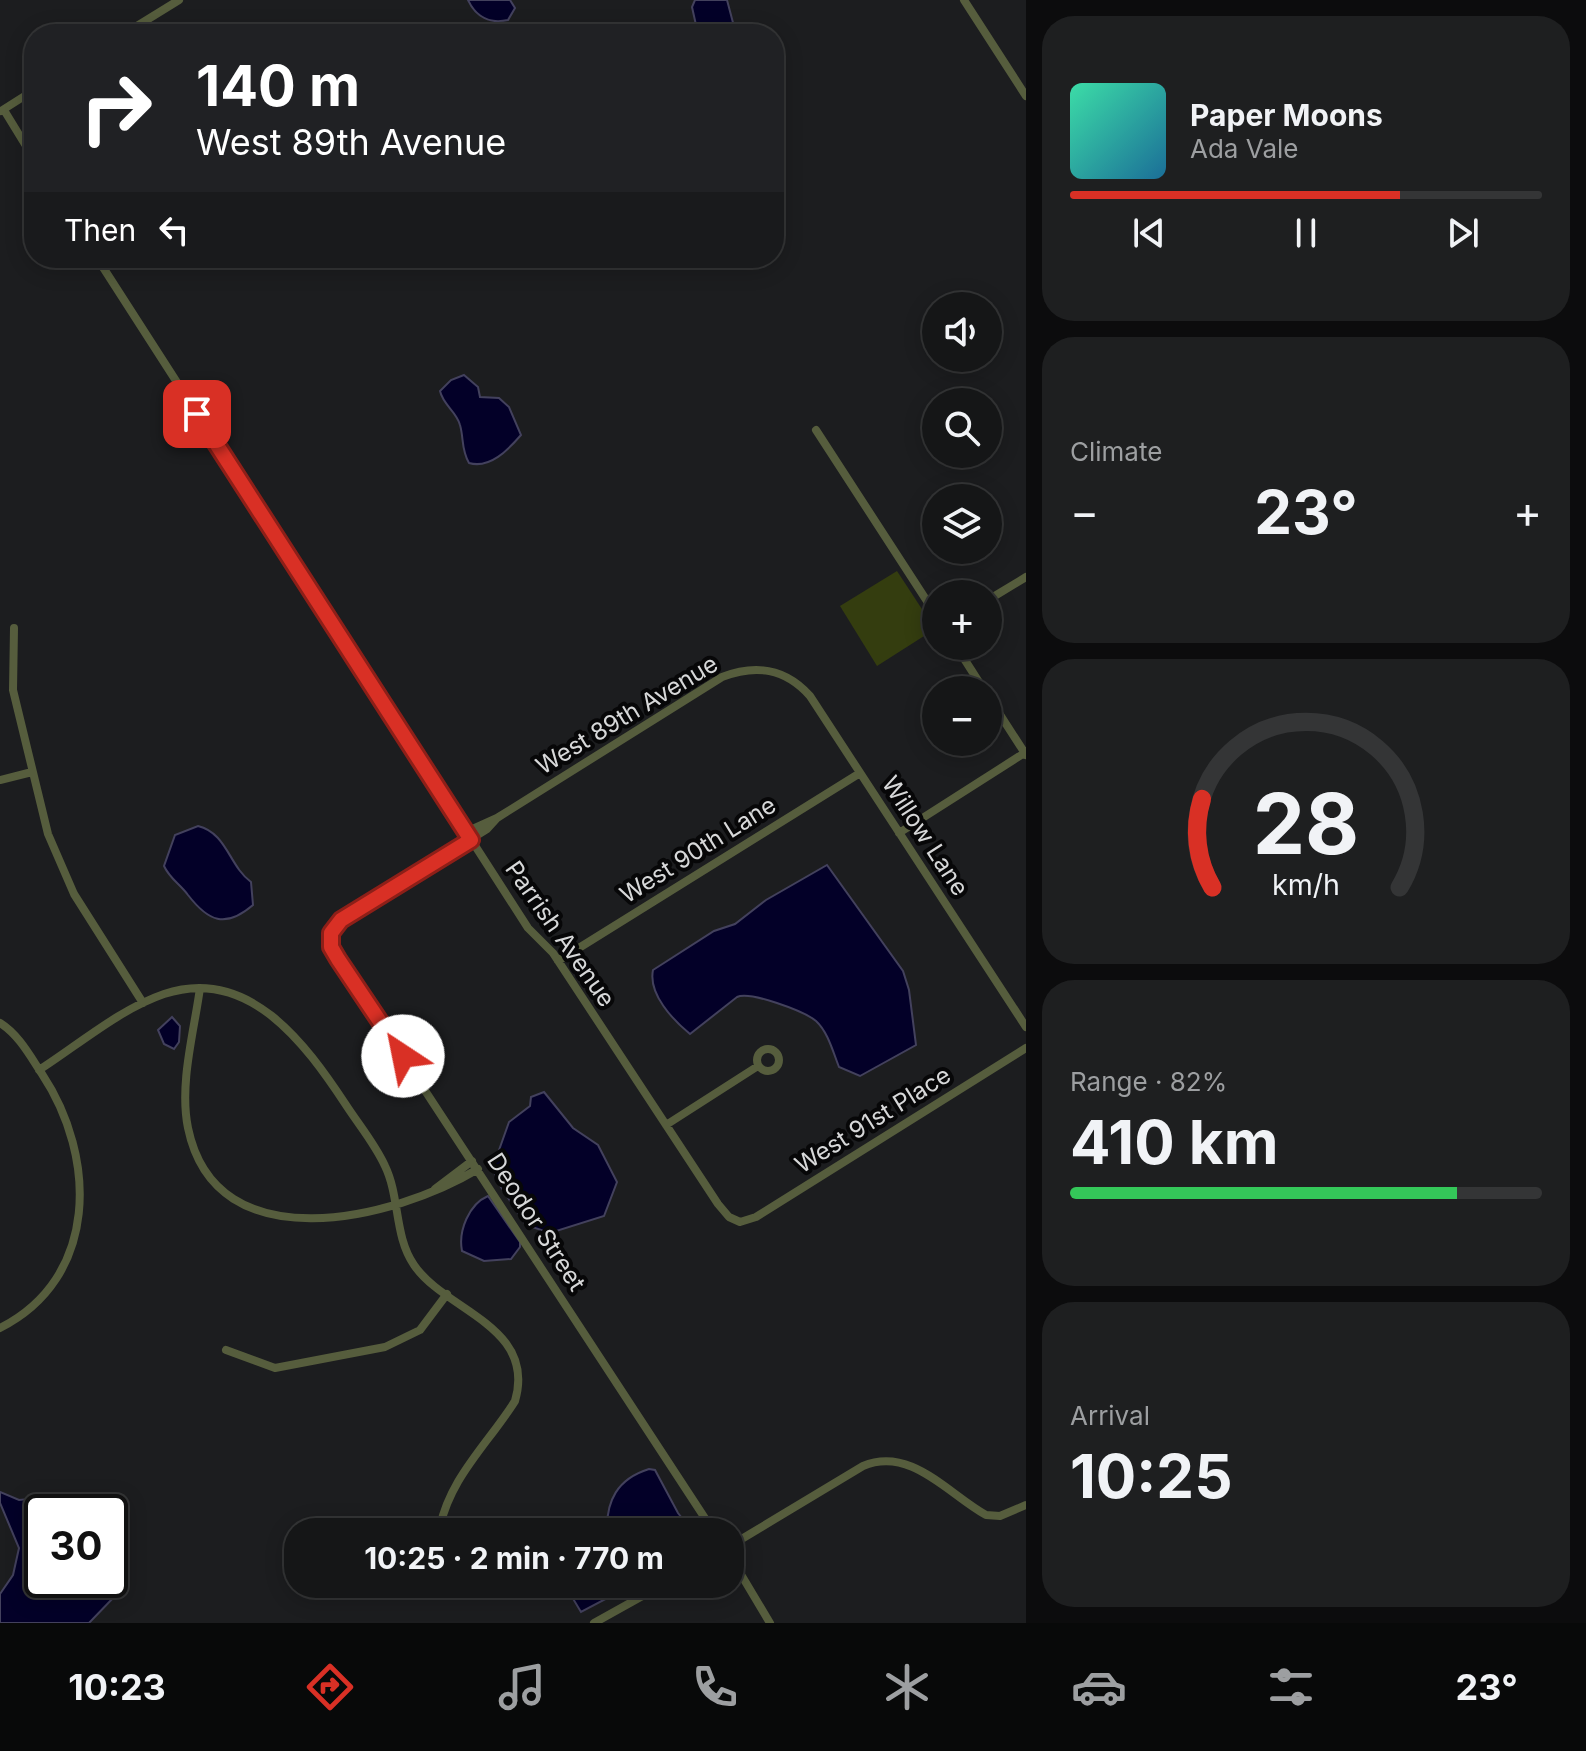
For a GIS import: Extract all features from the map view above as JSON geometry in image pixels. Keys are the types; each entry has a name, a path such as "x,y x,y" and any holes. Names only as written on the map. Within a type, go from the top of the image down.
{"street":[{"path":"140,24 179,0"},
{"path":"964,0 1026,96"},
{"path":"24,97 2,111 24,144"},
{"name":"Parrish Avenue","path":"103,268 528,928 558,961 718,1204 729,1217 740,1222"},
{"path":"816,430 922,593"},
{"path":"1002,592 1026,577"},
{"path":"14,628 12,682 48,834 67,880 143,1003"},
{"name":"West 89th Avenue","path":"331,933 341,920 468,836 722,677 741,670 763,669 784,674"},
{"name":"Willow Lane","path":"784,674 810,696 1026,1027"},
{"path":"899,833 1026,753 1002,717"},
{"path":"0,780 32,772"},
{"name":"West 90th Lane","path":"558,961 860,773"},
{"name":"Deodor Street","path":"331,933 331,947 338,959 705,1518"},
{"path":"200,988 186,1112 195,1151 217,1184 253,1209 288,1219 318,1218 395,1204 434,1189 475,1165"},
{"path":"39,1070 143,1003 172,992 200,988 250,999 291,1032 332,1084 380,1157 411,1262 424,1278 491,1326 516,1363 519,1387 507,1415 459,1478 443,1518"},
{"path":"0,1023 19,1039 60,1101 79,1170 81,1215 72,1250 55,1281 24,1314 0,1328"},
{"name":"West 91st Place","path":"740,1222 756,1217 1026,1048"},
{"path":"666,1125 758,1066"},
{"path":"226,1350 249,1361 279,1368 385,1347 420,1330 447,1294"},
{"path":"744,1538 863,1466 886,1460 909,1464 986,1515 1000,1516 1026,1505"},
{"path":"744,1579 770,1623"},
{"path":"594,1623 639,1598"}],"green space":[{"path":"897,571 922,609 922,637 877,666 840,606"}],"water":[{"path":"468,0 510,0 515,8 508,20 495,21 479,15"},
{"path":"695,0 727,0 733,24 696,24 692,7"},
{"path":"464,375 478,387 480,397 499,398 509,407 521,435 504,452 484,463 469,463 458,420 440,391 451,380"},
{"path":"198,826 215,835 251,882 253,905 243,913 225,919 210,916 164,866 175,835"},
{"path":"827,865 903,971 909,990 916,1045 860,1076 839,1067 827,1036 816,1021 777,1003 744,996 737,997 690,1034 658,997 652,979 653,970 714,931 735,924 766,900"},
{"path":"172,1017 180,1026 179,1042 174,1049 164,1044 158,1030"},
{"path":"544,1092 573,1128 598,1145 617,1182 604,1216 550,1233 526,1225 497,1181 493,1167 509,1122 530,1106 531,1097"},
{"path":"488,1196 520,1242 511,1259 484,1261 462,1251 466,1219 475,1205"},
{"path":"655,1470 682,1518 608,1518 611,1501 621,1485 638,1473"},
{"path":"0,1492 24,1500 24,1598 113,1598 89,1623 0,1623 0,1594 13,1575 19,1548 0,1503"},
{"path":"573,1598 608,1598 581,1612"}],"route":[{"path":"197,414 471,840 341,920 331,933 331,947 338,959 403,1056"}]}
